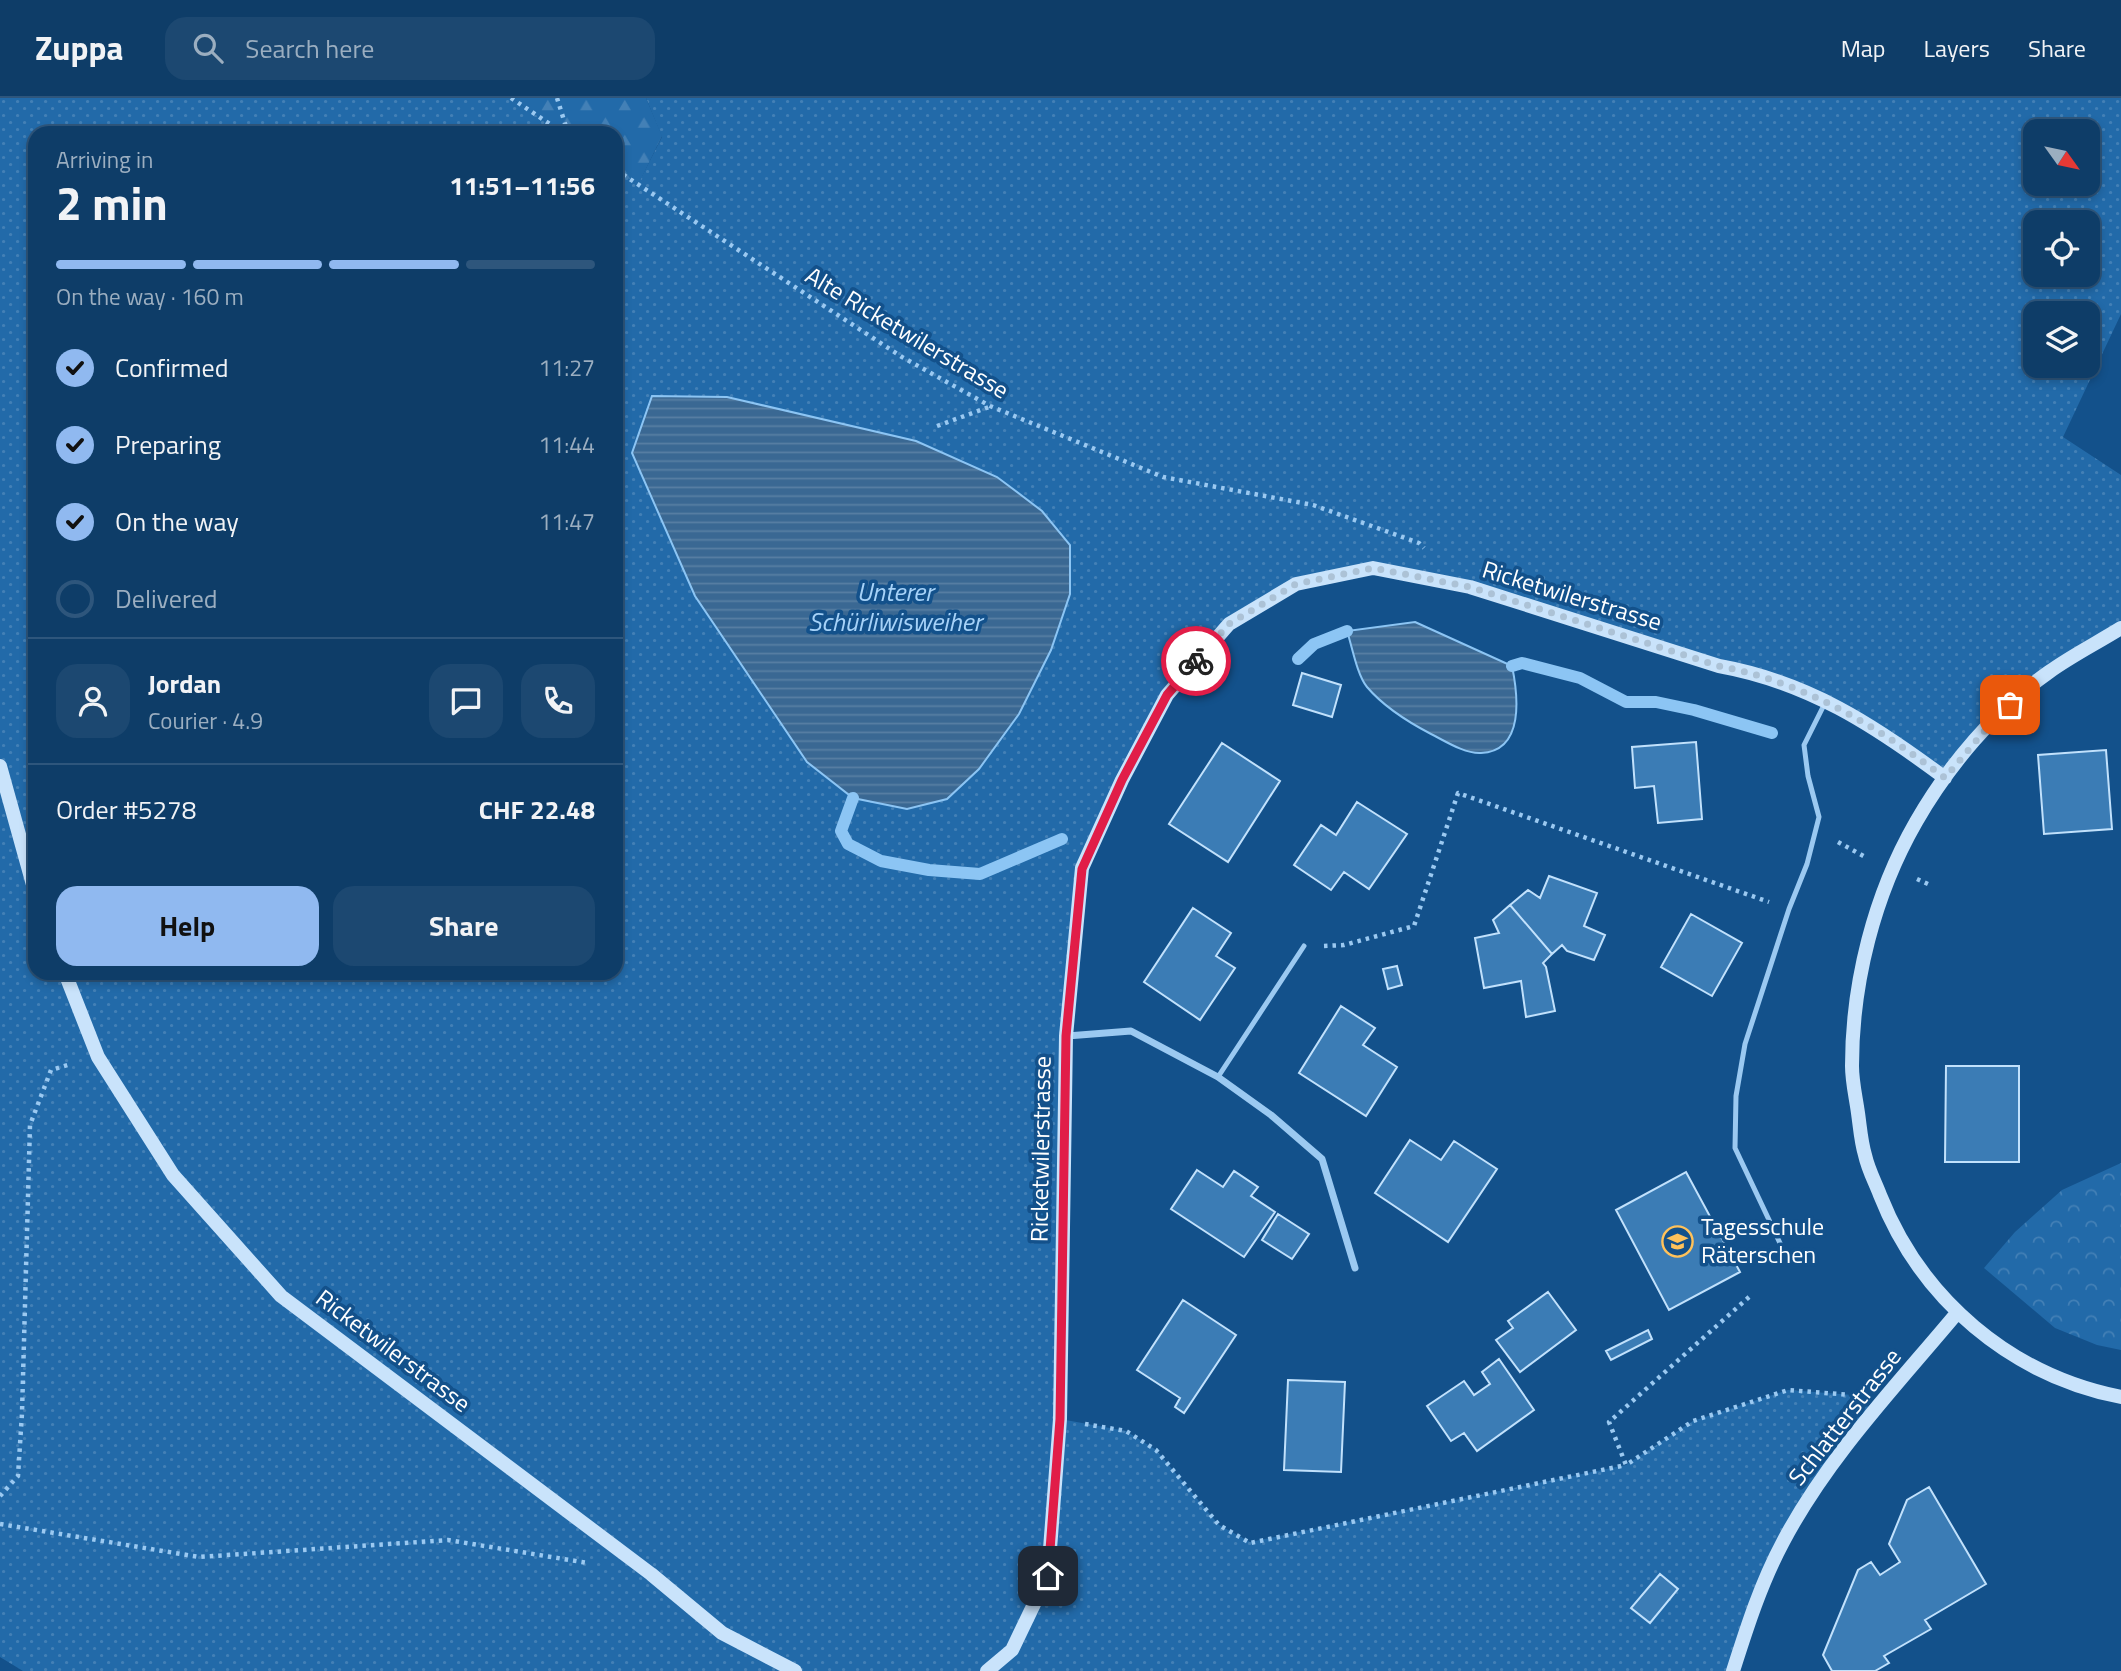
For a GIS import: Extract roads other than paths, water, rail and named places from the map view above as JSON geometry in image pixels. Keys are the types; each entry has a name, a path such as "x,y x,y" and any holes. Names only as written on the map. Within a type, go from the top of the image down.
{"street":[{"name":"Ricketwilerstrasse","path":"987,1671 1012,1650 1048,1576 1060,1419 1066,1036 1082,869 1122,780 1167,695 1229,624 1296,584 1373,568 1470,587 1719,666 1752,672 1827,701 1890,737 1945,778"},
{"path":"2116,1396 2071,1383 2028,1365 1990,1340 1957,1313 1925,1277 1892,1224 1865,1157 1852,1069 1855,1007 1868,942 1892,869 1916,822 1945,778 1992,722 2048,673 2121,628"},
{"path":"0,766 28,867"},
{"name":"Ricketwilerstrasse","path":"68,980 99,1057 173,1175 281,1296 651,1574 722,1633 795,1671"},
{"path":"1066,1036 1131,1031 1218,1077 1271,1115 1322,1159 1355,1268"},
{"name":"Schlatterstrasse","path":"1733,1671 1752,1611 1783,1542 1828,1469 1957,1313"}],"lane":[{"path":"1787,1258 1734,1148 1736,1096 1745,1044 1789,909 1807,864 1819,817 1808,776 1804,745 1827,701"},
{"path":"1218,1077 1304,947"}],"water":[{"name":"Unterer Schürliwisweiher","path":"652,396 727,397 916,441 997,477 1042,511 1070,545 1070,594 1051,650 1019,714 979,769 947,799 907,809 853,798 807,762 695,596 632,453"},
{"path":"1415,622 1512,666 1516,692 1515,720 1505,743 1495,750 1475,753 1449,743 1397,714 1363,682 1347,631"}],"waterway":[{"path":"1298,659 1314,644 1347,631"},
{"path":"1512,666 1522,663 1580,678 1626,702 1656,702 1694,710 1772,733"},
{"path":"853,798 841,831 848,844 881,861 929,870 980,874 1062,839"}],"place":[{"name":"Tagesschule Räterschen","path":"1678,1241"}]}
